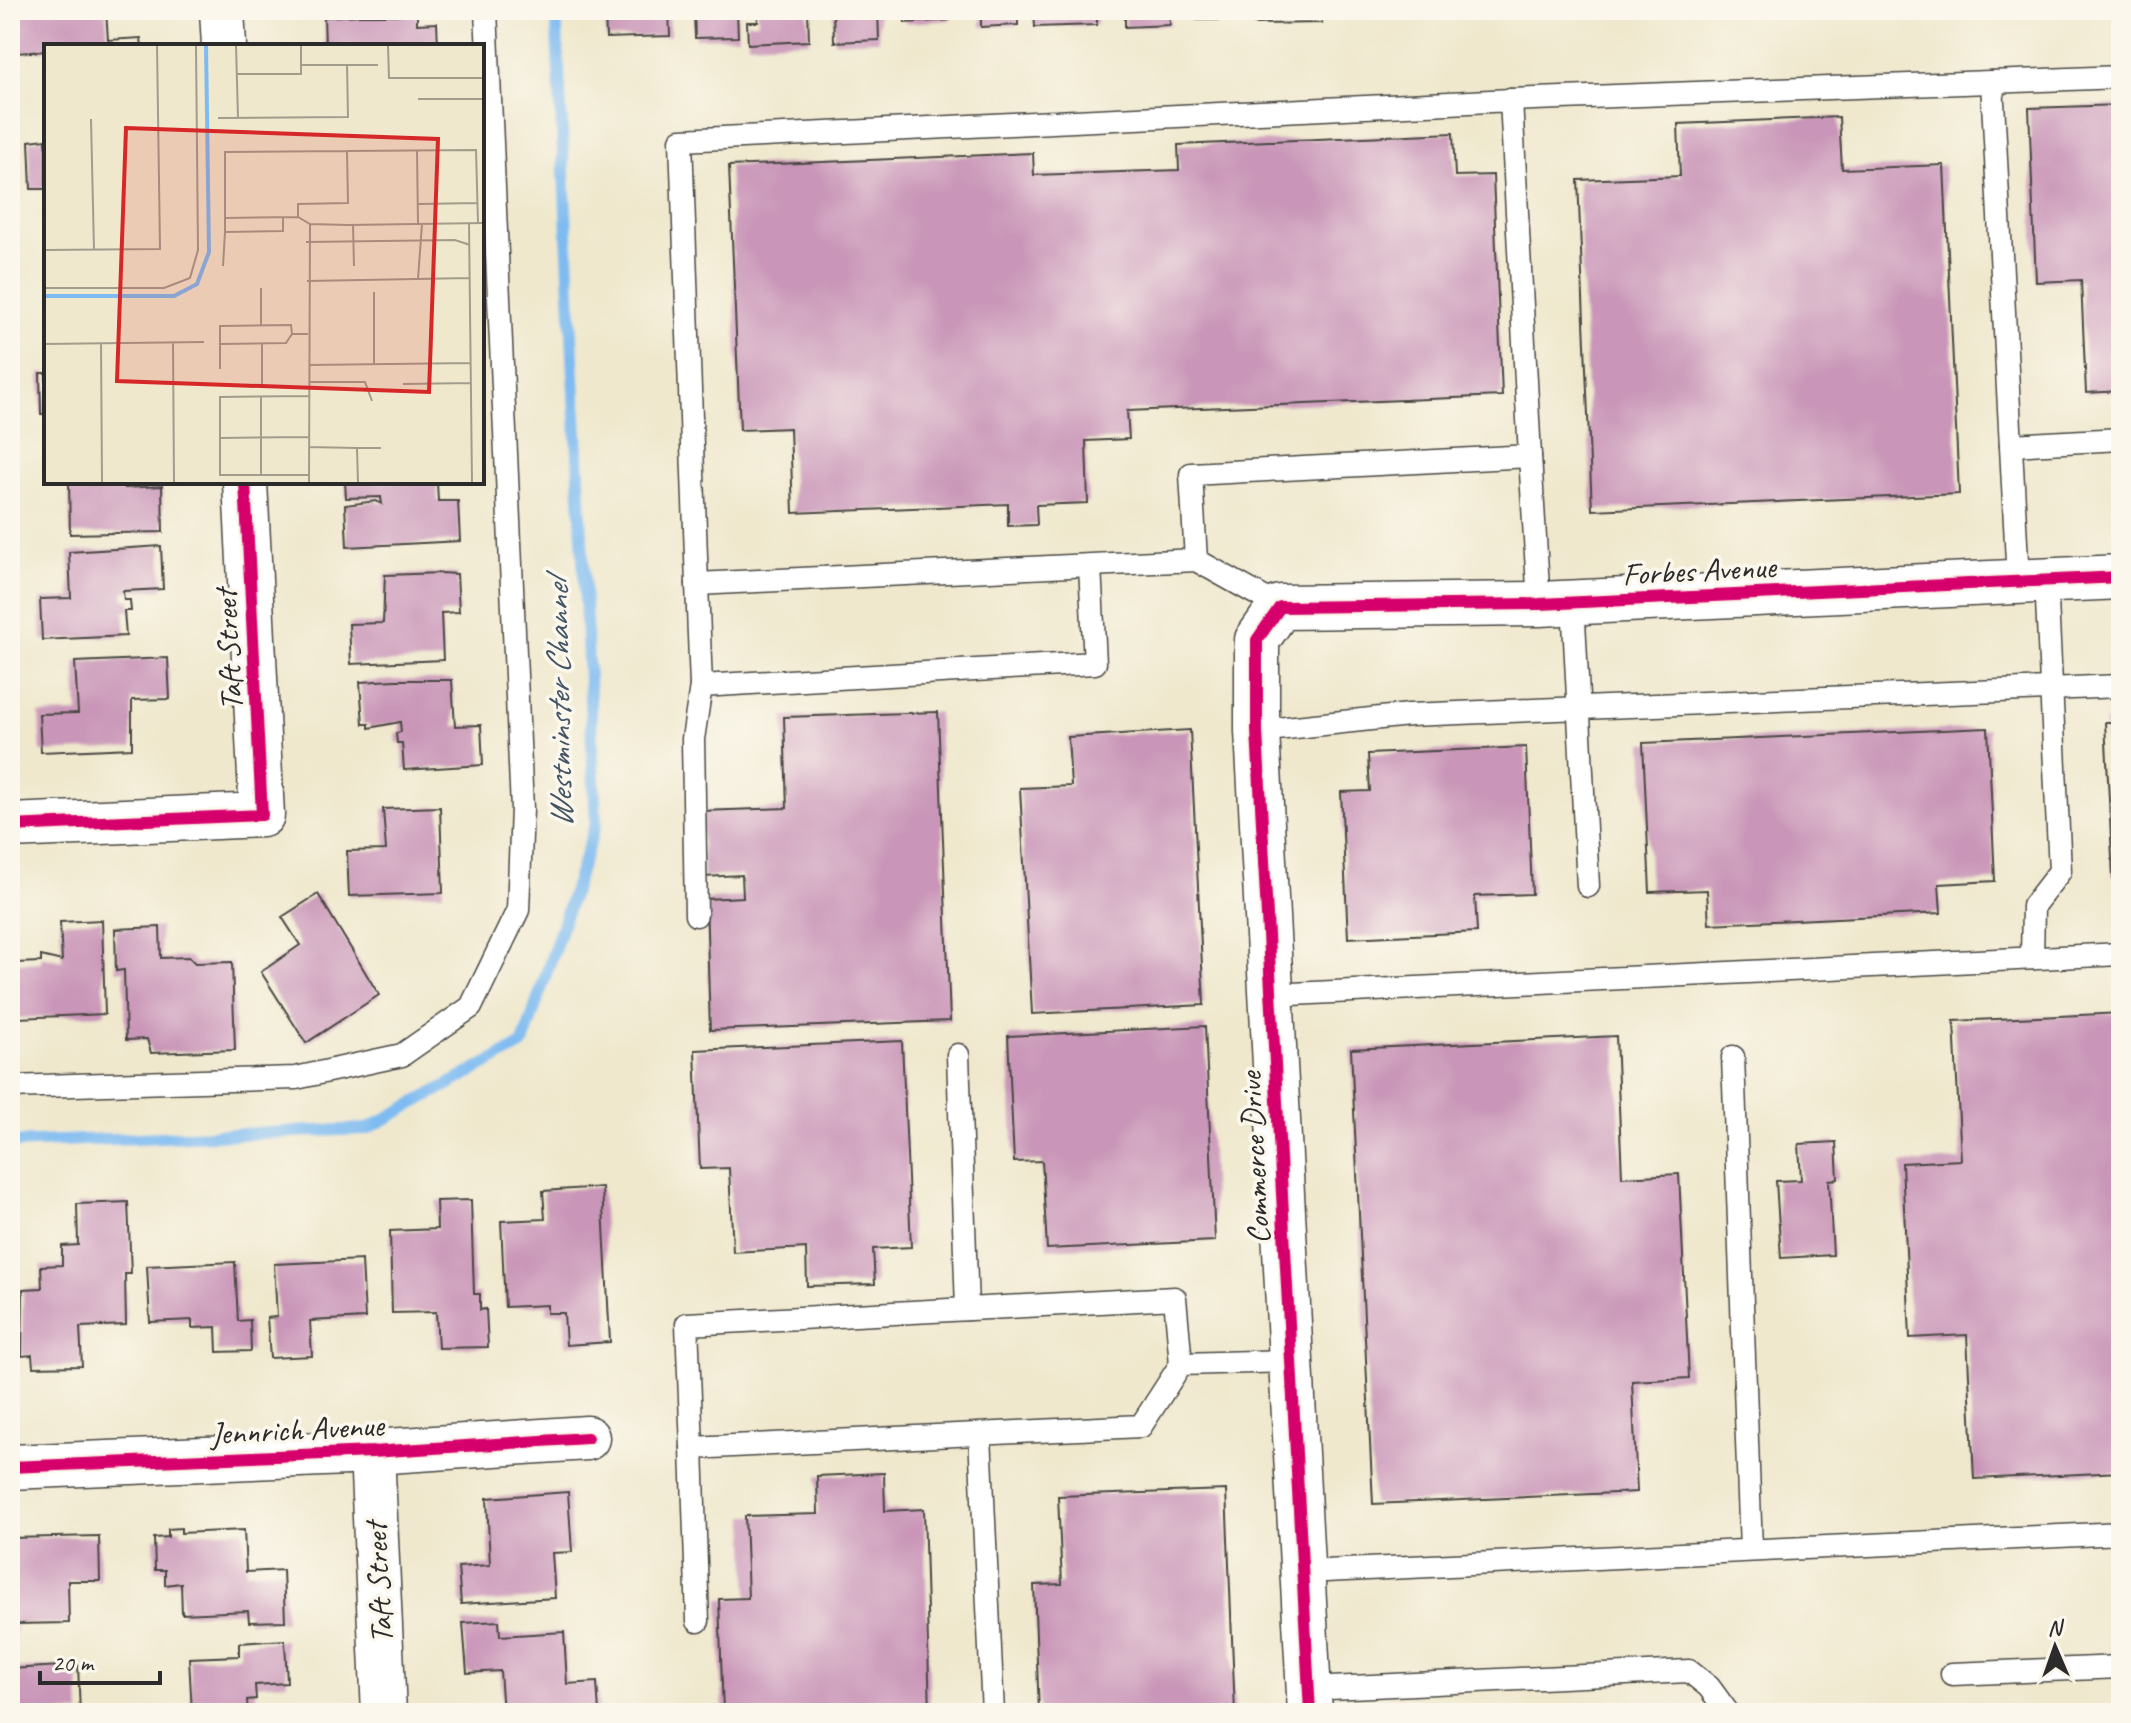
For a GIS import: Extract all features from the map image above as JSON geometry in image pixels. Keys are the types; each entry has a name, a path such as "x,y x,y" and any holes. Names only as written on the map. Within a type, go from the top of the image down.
{"street":[{"path":"222,10 224,44"},
{"name":"Taft Street","path":"10,826 262,815 245,484"},
{"name":"Forbes Avenue","path":"1280,607 1556,603 2121,577"},
{"name":"Commerce Drive","path":"1280,607 1257,640 1257,731 1309,1701"},
{"name":"Jennrich Avenue","path":"10,1467 372,1452 587,1438"},
{"name":"Taft Street","path":"372,1452 384,1713"}],"lane":[{"path":"10,1087 296,1078 402,1055 471,1007 518,910 522,809 486,10"},
{"path":"696,915 693,739 701,686 681,140 1511,100 2121,77"},
{"path":"1992,82 2011,445 2051,689 2060,871 2033,906 2032,958"},
{"path":"1511,100 1530,456 1578,709 1588,886"},
{"path":"2011,445 2121,439"},
{"path":"1196,560 1191,474 1530,456"},
{"path":"697,584 1196,560 1280,607"},
{"path":"701,686 1095,663 1090,566"},
{"path":"1257,731 1409,715 2121,686"},
{"path":"1271,995 2121,954"},
{"path":"958,1055 967,1309"},
{"path":"1733,1057 1751,1550"},
{"path":"692,1448 1141,1426 1181,1364 1175,1298 687,1324 698,1621"},
{"path":"1181,1364 1293,1361"},
{"path":"980,1435 993,1713"},
{"path":"1304,1572 2121,1533"},
{"path":"1952,1674 2121,1667"},
{"path":"1309,1701 1689,1671 1709,1687 1728,1713"}],"building":[{"path":"14,10 106,10 108,40 141,38 142,44 44,44 44,51 15,53"},
{"path":"605,10 669,10 670,36 606,38"},
{"path":"694,10 737,10 738,37 695,38"},
{"path":"757,10 808,10 809,41 748,44 747,22 758,22"},
{"path":"833,10 878,10 879,40 834,42"},
{"path":"904,10 950,10 950,20 905,23"},
{"path":"981,10 1018,10 1018,25 981,27"},
{"path":"1034,10 1097,10 1097,25 1035,27"},
{"path":"1125,10 1169,10 1170,25 1125,27"},
{"path":"1197,10 1223,10 1223,20 1197,20"},
{"path":"1254,10 1321,10 1322,23 1254,24"},
{"path":"417,15 417,24 437,23 438,44 325,44 324,17"},
{"path":"2121,105 2121,391 2086,393 2081,280 2036,282 2029,108"},
{"path":"1839,117 1842,169 1944,165 1959,494 1592,510 1578,180 1680,176 1678,124"},
{"path":"1453,133 1455,176 1493,175 1502,396 1127,411 1129,439 1086,441 1088,503 1036,505 1037,525 1008,526 1008,504 793,513 790,428 740,430 729,166 1033,153 1034,175 1179,170 1178,145"},
{"path":"44,139 44,189 31,189 29,141"},
{"path":"40,373 44,373 44,414 41,414"},
{"path":"69,484 125,484 125,488 162,486 163,532 70,534"},
{"path":"345,484 437,484 438,501 458,501 460,541 347,547 345,505 376,501 382,504 381,497 346,498"},
{"path":"161,546 163,589 123,591 124,600 130,600 131,611 124,611 126,636 42,640 40,599 71,598 69,552"},
{"path":"457,574 459,612 441,613 443,660 351,664 349,624 383,623 385,575"},
{"path":"168,658 170,699 132,700 132,748 41,752 39,714 78,713 75,662"},
{"path":"452,680 455,726 481,725 483,765 404,770 402,743 397,743 396,733 401,732 400,722 369,728 369,724 363,724 360,682"},
{"path":"938,712 950,1021 710,1030 706,899 743,897 742,875 703,877 701,811 787,808 784,717"},
{"path":"2105,722 2121,722 2121,877 2113,877"},
{"path":"1988,728 1995,881 1939,884 1941,913 1709,924 1707,890 1650,892 1643,743"},
{"path":"1190,730 1204,1005 1032,1014 1020,788 1071,786 1068,737"},
{"path":"1526,747 1532,894 1475,896 1477,932 1348,938 1341,792 1370,791 1368,754"},
{"path":"440,807 443,893 349,896 347,851 386,850 383,809"},
{"path":"318,894 379,995 306,1043 261,972 300,945 282,917"},
{"path":"102,920 105,1014 18,1018 16,963 41,962 41,956 62,961 60,922"},
{"path":"160,927 161,958 189,957 195,963 232,962 235,1050 151,1053 147,1039 126,1040 124,970 116,971 115,929"},
{"path":"2121,1013 2121,1472 1974,1479 1967,1335 1910,1338 1902,1163 1961,1160 1954,1021"},
{"path":"1205,1026 1215,1241 1047,1249 1042,1161 1014,1162 1008,1036"},
{"path":"1616,1036 1622,1177 1679,1174 1689,1378 1632,1381 1637,1492 1373,1504 1351,1049"},
{"path":"902,1041 911,1247 873,1249 875,1284 807,1286 806,1248 733,1252 729,1168 700,1169 695,1050"},
{"path":"1836,1142 1838,1179 1829,1180 1833,1255 1781,1258 1776,1181 1801,1180 1799,1144"},
{"path":"602,1187 610,1342 566,1345 564,1313 547,1313 547,1305 505,1307 501,1221 545,1219 543,1191"},
{"path":"471,1200 474,1294 480,1294 480,1310 486,1309 488,1347 438,1348 436,1312 392,1313 390,1231 437,1229 436,1201"},
{"path":"128,1202 131,1274 125,1274 126,1325 80,1327 82,1366 33,1367 32,1355 22,1356 23,1289 42,1288 41,1266 62,1265 62,1246 78,1245 77,1204"},
{"path":"362,1260 365,1318 310,1321 312,1356 270,1358 267,1318 277,1317 274,1264"},
{"path":"235,1262 238,1321 250,1320 251,1351 217,1352 216,1327 192,1328 192,1320 150,1322 147,1266"},
{"path":"12,1331 14,1369 10,1369"},
{"path":"884,1473 885,1511 924,1509 930,1713 723,1713 719,1599 748,1598 745,1516 818,1514 817,1476"},
{"path":"1226,1490 1235,1713 1039,1713 1034,1585 1062,1584 1058,1496"},
{"path":"568,1492 572,1552 552,1553 555,1598 461,1604 458,1567 490,1565 487,1498"},
{"path":"181,1528 181,1533 244,1530 246,1572 283,1570 285,1621 249,1622 248,1611 182,1614 181,1583 165,1585 165,1570 155,1570 154,1538 168,1537 168,1529"},
{"path":"99,1536 100,1581 68,1581 69,1623 15,1624 16,1634 10,1634 10,1538"},
{"path":"499,1621 500,1636 564,1632 567,1684 597,1682 599,1713 503,1713 500,1671 467,1673 463,1623"},
{"path":"285,1640 287,1683 255,1685 256,1699 247,1700 248,1713 192,1713 189,1658 239,1656 239,1643"},
{"path":"78,1665 80,1713 15,1713 15,1705 10,1705 10,1669"}],"waterway":[{"name":"Westminster Channel","path":"10,1143 367,1129 523,1044 596,823 556,10"}],"cycle path":[{"path":"10,826 262,815 245,484"},
{"path":"1310,1713 1257,731 1257,640 1280,607 1539,604 2121,577"},
{"path":"10,1467 372,1452 587,1438"}]}
